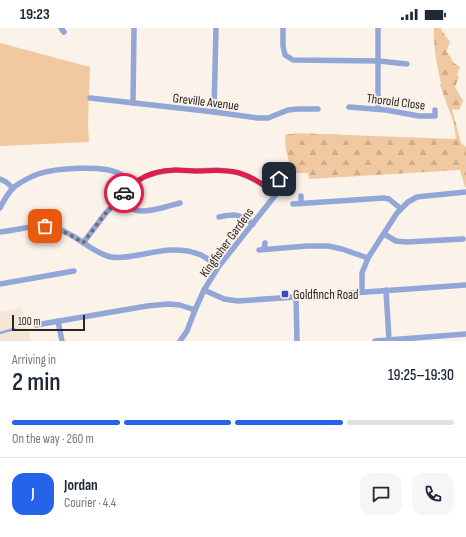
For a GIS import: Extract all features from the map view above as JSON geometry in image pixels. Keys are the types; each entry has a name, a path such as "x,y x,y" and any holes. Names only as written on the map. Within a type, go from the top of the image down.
{"street":[{"path":"133,103 134,28"},
{"path":"214,112 216,28"},
{"path":"283,28 283,46 285,55 292,60 379,61 407,64"},
{"path":"378,28 378,109"},
{"name":"Greville Avenue","path":"90,98 258,118 268,118 288,110 318,109"},
{"name":"Thorold Close","path":"349,107 378,109 419,116 435,116 435,110"},
{"path":"0,208 13,188 29,178 49,171 90,168 117,172 133,184"},
{"path":"83,243 105,214 133,184 146,176 159,172 175,170 217,170 236,172 260,183 276,194"},
{"name":"Kingfisher Gardens","path":"182,340 204,290 219,266 281,188 281,180 286,173"},
{"path":"0,179 13,188"},
{"path":"362,292 362,273 368,258 397,213 408,202 417,197 466,192"},
{"path":"301,196 301,203"},
{"path":"293,204 384,198 389,199 401,209"},
{"path":"118,199 130,209 137,211 146,211 180,203"},
{"path":"222,215 234,214 242,216 253,224"},
{"path":"0,232 31,226 45,226 58,229 71,235 98,252 111,257 127,257 164,250 184,250 200,255 219,266"},
{"path":"384,234 396,240 406,242 463,238"},
{"path":"264,243 262,250 328,246 368,258"},
{"path":"0,284 70,274"},
{"path":"204,290 224,299 238,301 466,285"},
{"path":"386,290 389,340"},
{"path":"296,296 297,341"},
{"path":"36,325 147,306 168,304 180,305 195,310"},
{"path":"58,321 62,341"},
{"path":"375,341 466,334"}],"lane":[{"path":"0,333 14,329"}],"shaded area":[{"path":"22,308 31,341 0,341 0,312"}],"green space":[{"path":"434,28 441,28 450,42 446,52 454,63 460,67 457,75 459,77 455,87 463,101 459,110 452,109 461,143 466,147 466,187 460,170 309,179 308,173 288,173 289,162 286,151 286,134 294,133 456,139 454,124 440,85 441,83 435,49"},
{"path":"0,43 90,67 88,125 89,142 0,146"}],"way so far":[{"path":"45,226 58,229 83,243 105,214 124,193"}],"place":[{"name":"Goldfinch Road","path":"285,294"}],"route":[{"path":"124,193 135,182 146,176 159,172 175,170 217,170 236,172 260,183 276,194 284,181 279,179"}]}
